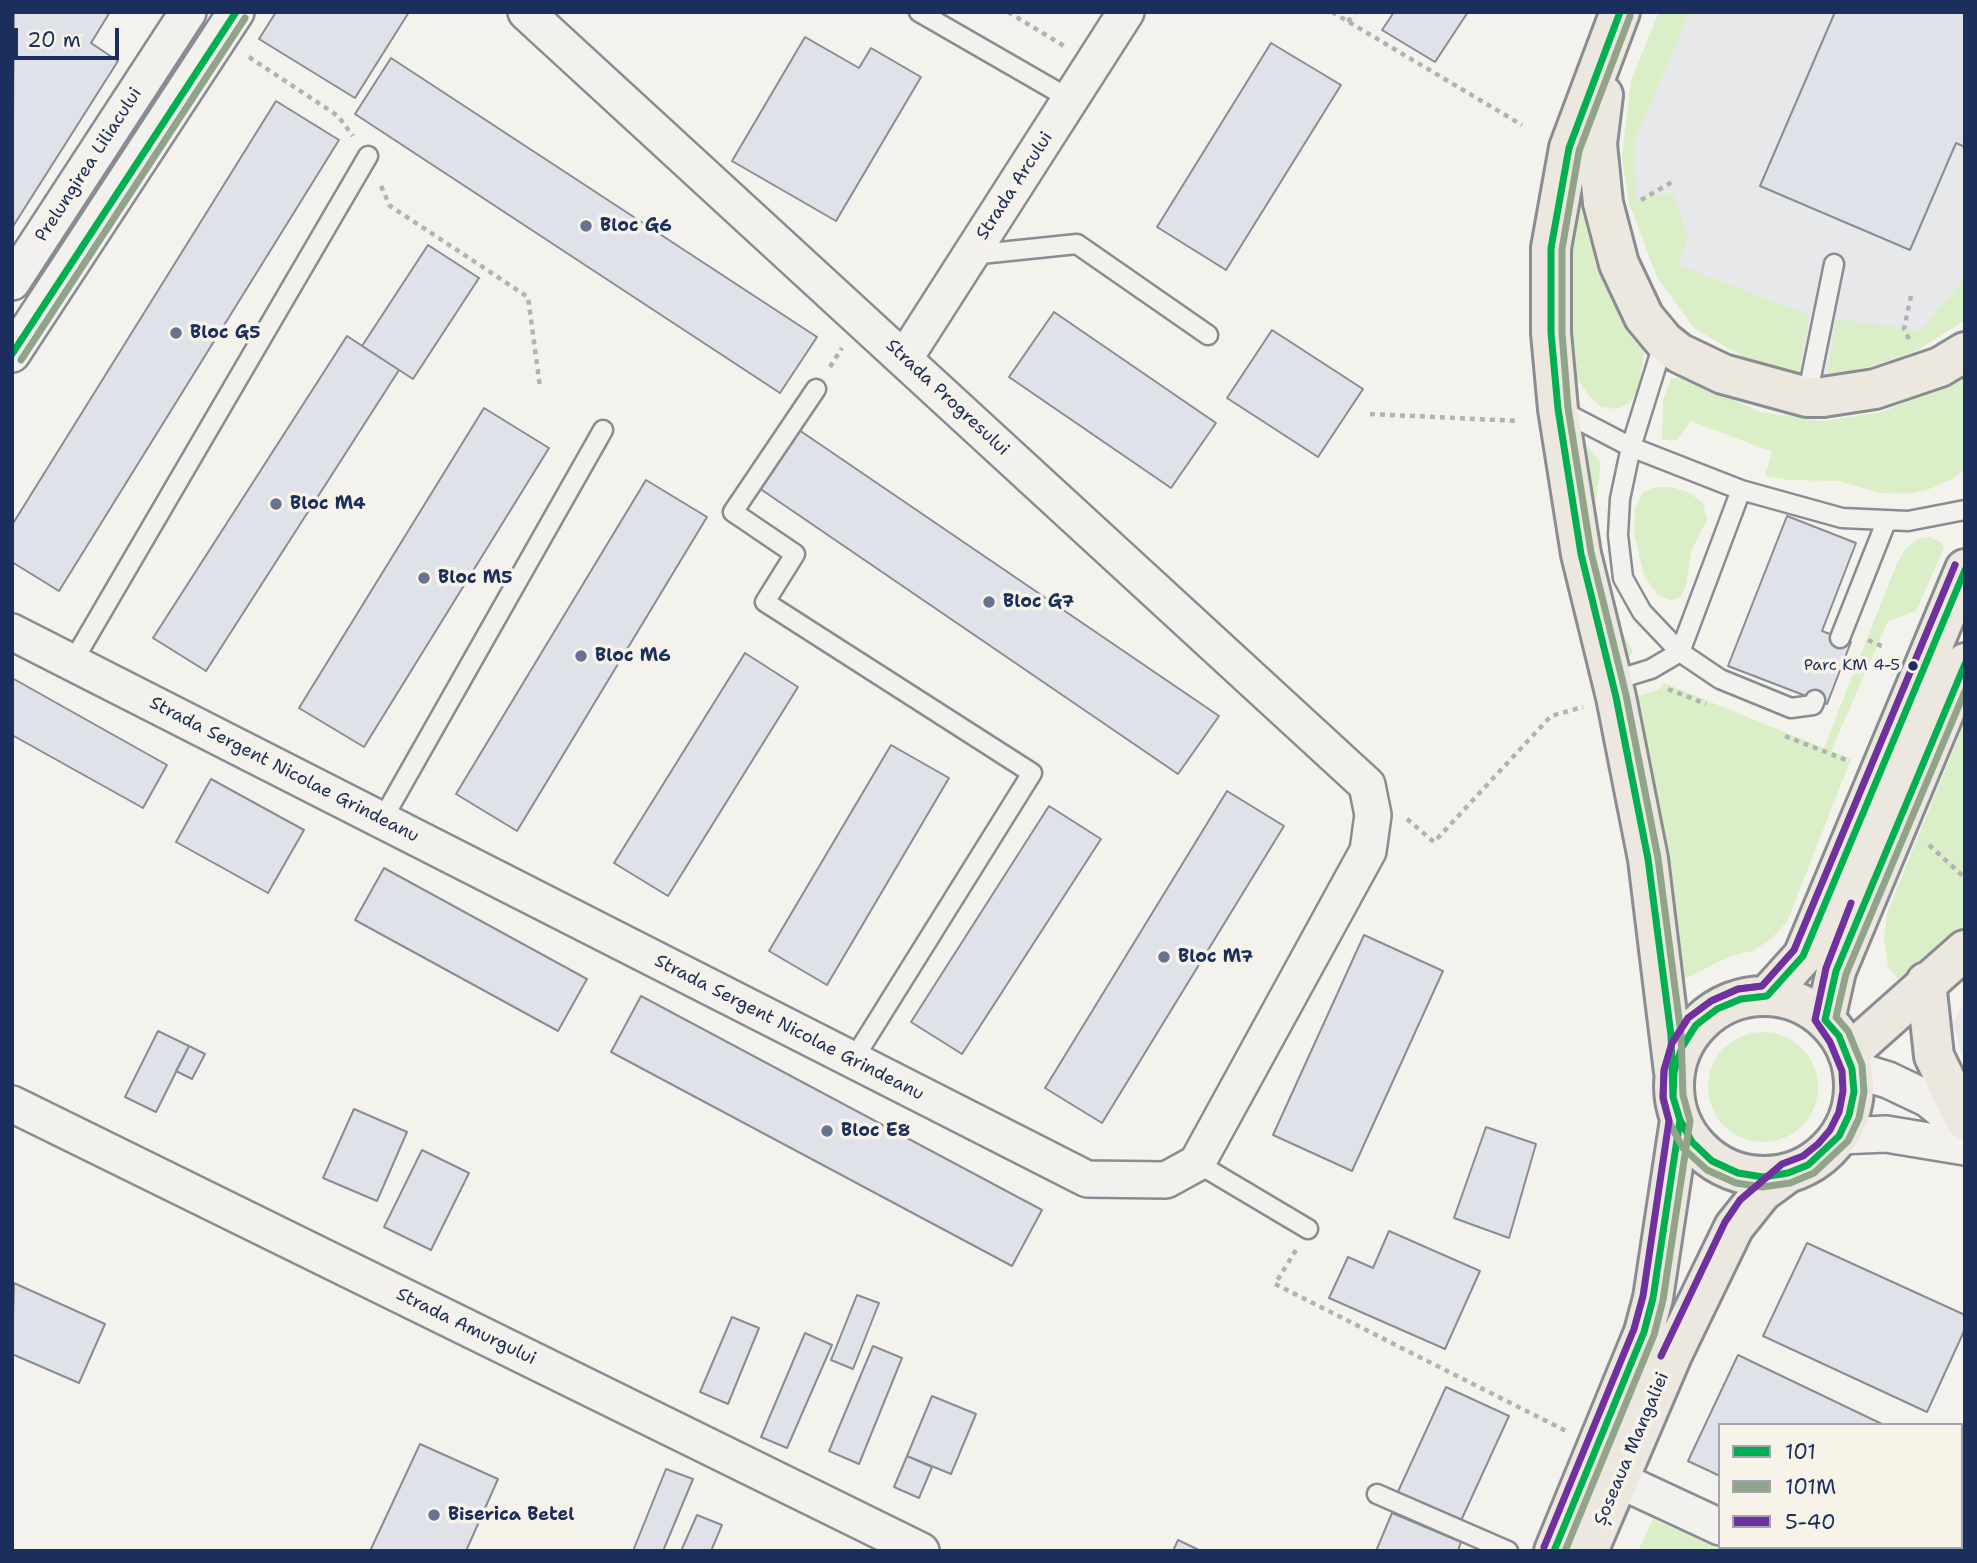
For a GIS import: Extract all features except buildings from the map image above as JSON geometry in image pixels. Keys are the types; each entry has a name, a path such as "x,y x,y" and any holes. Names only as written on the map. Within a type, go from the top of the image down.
{"main road":[{"path":"1616,22 1597,144 1603,203 1619,264 1644,317 1664,341 1679,353 1723,374 1807,397 1875,389 1940,367 1965,352"},
{"path":"1616,22 1569,148 1551,248 1551,333 1558,409 1581,554 1612,681 1656,908 1674,1072 1673,1097 1680,1120 1692,1142 1712,1161 1738,1173 1763,1177 1788,1173 1825,1153 1839,1136 1849,1115 1854,1092 1850,1061 1825,1020 1808,1008 1767,996 1741,999 1717,1009 1696,1025 1682,1047 1674,1072"},
{"path":"1767,996 1803,956 1965,569"},
{"path":"1825,1020 1841,958 1965,663"},
{"path":"1850,1061 1926,982 1965,950"},
{"path":"1926,982 1934,1056 1965,1120"},
{"name":"Șoseaua Mangaliei","path":"1553,1551 1644,1332 1653,1298 1680,1120"},
{"name":"Șoseaua Mangaliei","path":"1588,1551 1672,1355 1734,1227 1762,1192 1788,1173"}],"street":[{"name":"Prelungirea Liliacului","path":"12,282 188,12"},
{"name":"Strada Progresului","path":"526,12 1367,785"},
{"name":"Strada Arcului","path":"904,359 1126,12"},
{"path":"12,354 228,25"},
{"name":"Strada Sergent Nicolae Grindeanu","path":"12,632 1087,1179 1166,1181 1197,1163"},
{"path":"1197,1163 1368,851 1373,815 1367,785"},
{"path":"1850,1061 1928,1099 1965,1129"},
{"name":"Strada Amurgului","path":"12,1104 920,1551"},
{"path":"1839,1136 1886,1134 1965,1147"},
{"path":"1619,1479 1718,1526"}],"lane":[{"path":"919,12 1070,99"},
{"path":"72,663 368,156"},
{"path":"971,255 1077,244 1208,334"},
{"path":"1807,397 1834,264"},
{"path":"1664,341 1631,447 1620,499 1618,535 1623,578 1642,612 1680,652 1720,679 1791,708 1813,705 1815,700"},
{"path":"816,389 733,512 795,554 765,602 1032,773 853,1060"},
{"path":"1558,409 1631,447 1741,490 1842,518 1886,522 1931,519 1965,510"},
{"path":"382,820 603,430"},
{"path":"1612,681 1651,669 1680,652 1741,490"},
{"path":"1840,638 1886,522"},
{"path":"1197,1163 1308,1229"},
{"path":"1377,1494 1508,1551"}],"path":[{"path":"1008,12 1093,64"},
{"path":"1332,12 1522,125"},
{"path":"1348,22 1355,12"},
{"path":"228,25 338,116 368,156 390,206 528,297 540,387"},
{"path":"1644,197 1672,182"},
{"path":"1904,329 1911,296"},
{"path":"816,389 861,320"},
{"path":"1370,414 1518,421"},
{"path":"1367,785 1434,842 1551,716 1584,707"},
{"path":"1921,838 1965,878"},
{"path":"1308,1229 1275,1284 1570,1433"}],"shaded area":[{"path":"1659,12 1965,12 1965,320 1916,351 1872,366 1827,375 1799,373 1750,361 1694,328 1657,277 1629,203 1622,158 1631,81"},
{"path":"1965,1001 1965,1066 1953,1023"}],"green space":[{"path":"1659,12 1690,12 1635,139 1636,198 1673,193 1688,238 1678,265 1809,315 1799,373 1750,361 1694,328 1657,277 1629,203 1622,158 1631,81"},
{"path":"1586,207 1646,340 1639,388 1630,403 1617,409 1601,407 1590,397 1567,365 1569,208"},
{"path":"1965,278 1965,320 1916,351 1872,366 1827,375 1836,319 1921,330"},
{"path":"1682,377 1761,412 1822,421 1882,412 1965,377 1965,469 1953,479 1927,490 1907,494 1881,493 1839,481 1788,480 1765,476 1772,452 1691,421 1677,440 1662,440 1663,399 1671,379"},
{"path":"1579,447 1589,448 1601,462 1592,527 1618,625 1633,651 1629,657 1621,657 1615,652 1590,558 1579,484 1576,450"},
{"path":"1655,487 1671,487 1688,492 1703,503 1707,520 1692,549 1686,586 1680,598 1670,600 1658,595 1644,576 1634,533 1635,508 1643,492"},
{"path":"1930,537 1941,542 1944,548 1916,611 1888,621 1831,751 1851,759 1787,922 1773,937 1753,951 1730,956 1677,983 1627,699 1658,690 1664,683 1824,748 1897,563 1906,548 1920,538"},
{"path":"1965,721 1965,927 1898,980 1888,966 1884,940 1887,913"},
{"path":"1763,1032 1784,1036 1802,1048 1814,1066 1818,1087 1814,1108 1802,1126 1784,1138 1763,1142 1742,1138 1724,1126 1712,1108 1708,1087 1712,1066 1724,1048 1742,1036"},
{"path":"1653,1519 1724,1551 1638,1551"}],"transit line":[{"name":"101","path":"12,354 236,12"},
{"name":"101","path":"1554,1551 1644,1332 1653,1298 1680,1120 1673,1097 1671,1035 1648,859 1616,697 1581,554 1558,409 1551,333 1551,248 1569,148 1620,12"},
{"name":"101M","path":"1565,1551 1654,1335 1663,1300 1690,1121 1683,1095 1681,1034 1658,858 1626,695 1591,552 1568,408 1562,333 1562,249 1579,151 1630,16"},
{"name":"101M","path":"21,360 245,18"},
{"name":"101M","path":"1955,565 1794,950 1762,986 1738,989 1711,1001 1688,1018 1672,1043 1664,1071 1663,1100 1670,1124 1683,1148 1707,1170 1736,1183 1762,1187 1790,1183 1814,1173 1848,1141 1859,1118 1864,1092 1862,1065 1848,1031 1836,1017 1846,974 1965,691"},
{"name":"5-40","path":"1544,1547 1634,1329 1643,1296 1669,1121 1663,1097 1664,1070 1672,1043 1688,1018 1711,1001 1738,989 1762,986 1794,950 1955,565"},
{"name":"101","path":"1965,570 1803,956 1767,996 1741,999 1717,1009 1696,1025 1682,1047 1674,1072 1673,1097 1680,1120 1692,1142 1712,1161 1738,1173 1763,1177 1788,1173 1808,1165 1839,1136 1849,1115 1854,1092 1852,1069 1839,1036 1825,1020 1836,971 1965,664"},
{"name":"5-40","path":"1661,1356 1725,1222 1740,1200 1782,1164 1803,1156 1818,1144 1830,1130 1839,1112 1843,1091 1842,1071 1830,1042 1815,1020 1826,968 1851,903"}],"place":[{"name":"Bloc G6","path":"586,226"},
{"name":"Bloc G5","path":"176,333"},
{"name":"Bloc M4","path":"276,504"},
{"name":"Bloc M5","path":"424,578"},
{"name":"Bloc G7","path":"989,602"},
{"name":"Bloc M6","path":"581,656"},
{"name":"Parc KM 4-5","path":"1913,666"},
{"name":"Bloc M7","path":"1164,957"},
{"name":"Bloc E8","path":"827,1131"},
{"name":"Biserica Betel","path":"434,1515"}]}
